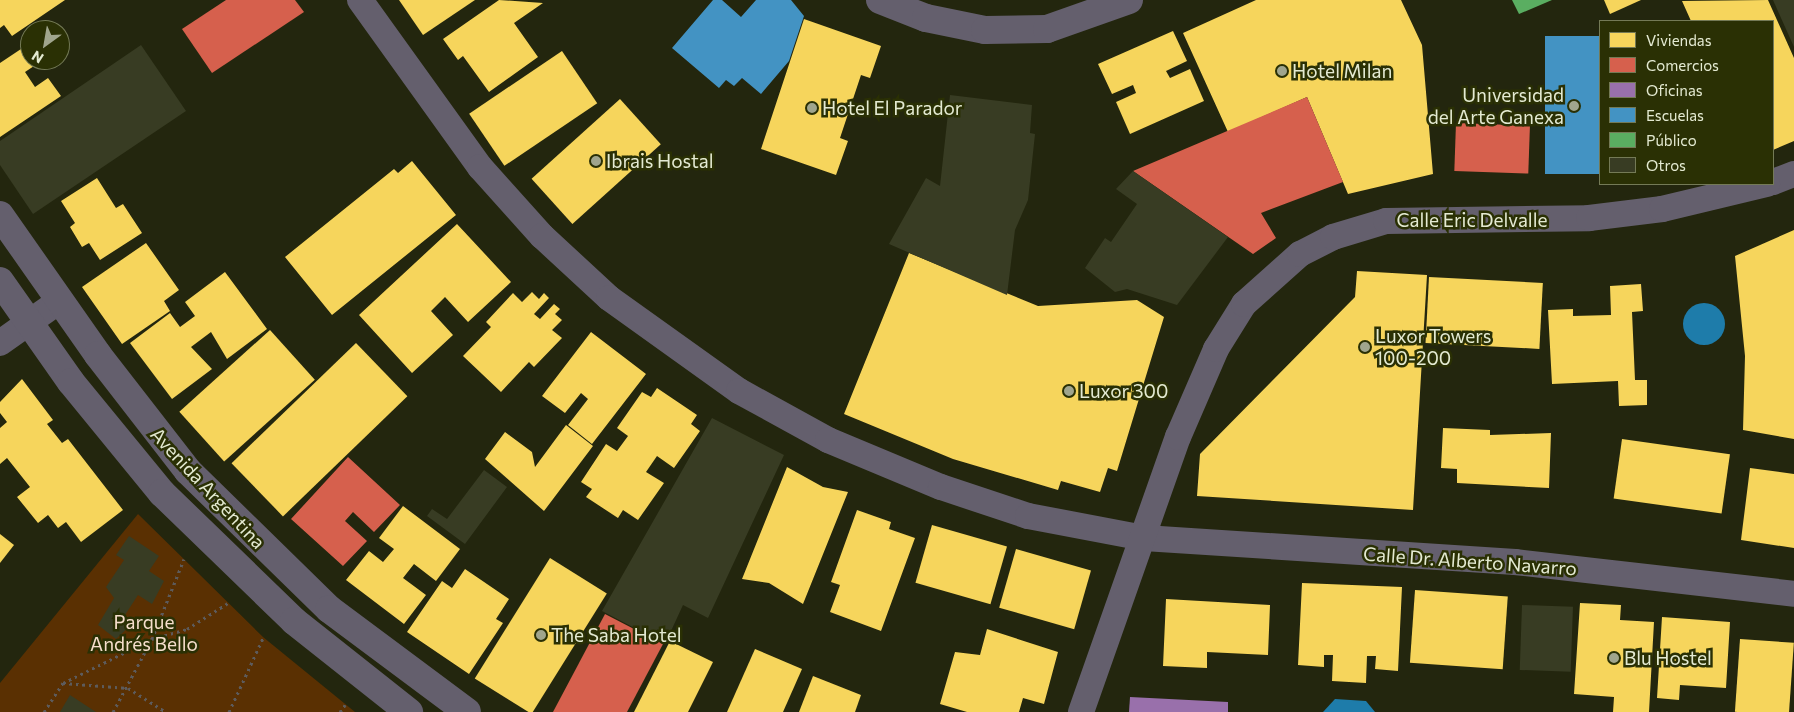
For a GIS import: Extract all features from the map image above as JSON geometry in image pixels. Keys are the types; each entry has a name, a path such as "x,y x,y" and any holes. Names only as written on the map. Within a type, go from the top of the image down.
{"street":[{"name":"Calle Dr. Alberto Navarro","path":"360,0 480,167 536,230 609,298 739,391 828,440 941,487 1028,516 1144,538 1515,562 1794,594"},
{"path":"880,0 926,18 985,30 1047,29 1129,0"},
{"path":"1774,182 1794,174"},
{"name":"Calle Eric Delvalle","path":"1081,712 1144,538 1178,437 1223,335 1244,304 1300,254 1333,237 1386,221 1589,218 1662,209 1763,185"},
{"name":"Avenida Argentina","path":"0,215 59,301 158,436 255,542 328,610 468,712"},
{"name":"Avenida Argentina","path":"0,281 27,321 162,493 294,622 409,712"},
{"path":"0,344 27,321 59,301"}],"path":[{"path":"113,712 128,688 152,640 184,559"},
{"path":"44,712 63,683 152,640 187,629 228,603"},
{"path":"229,712 263,638"},
{"path":"63,683 128,688 166,712"},
{"path":"340,712 345,705"}],"green space":[{"name":"Parque Andrés Bello","path":"138,514 263,637 355,712 0,712 0,683"}],"water":[{"path":"1704,303 1719,309 1725,324 1719,339 1704,345 1689,339 1683,324 1689,309"},
{"path":"1335,699 1366,701 1375,712 1323,712"}],"building: Viviendas":[{"path":"0,0 65,0 36,20 20,20 20,31 12,36 4,25 0,28"},
{"path":"399,0 475,0 423,35"},
{"path":"499,0 543,3 514,23 538,57 489,92 463,56 458,60 443,39"},
{"name":"Hotel Milan","path":"1256,0 1401,0 1422,45 1433,174 1348,194 1307,97 1228,132 1183,33"},
{"path":"1604,0 1641,0 1610,14"},
{"path":"1768,0 1794,58 1794,141 1774,150 1774,20 1691,20 1682,1"},
{"name":"Hotel El Parador","path":"804,19 881,46 870,78 861,75 840,138 848,141 836,175 761,149"},
{"path":"1173,31 1187,61 1166,71 1170,78 1190,69 1204,101 1130,134 1116,102 1136,93 1133,85 1112,94 1098,64"},
{"path":"20,50 20,70 28,70 25,72 35,87 48,78 61,96 0,137 0,63"},
{"path":"562,51 597,103 504,166 469,114"},
{"name":"Ibrais Hostal","path":"620,99 661,144 572,224 532,179"},
{"path":"412,161 456,215 332,315 285,257 394,169 398,173"},
{"path":"97,178 116,208 123,204 142,233 100,260 89,243 82,247 70,227 75,223 61,201"},
{"path":"457,224 511,282 468,322 445,297 431,311 453,335 412,373 359,315"},
{"path":"1794,230 1794,439 1743,430 1745,356 1735,256"},
{"path":"146,243 179,290 164,301 170,311 122,344 82,287"},
{"path":"909,253 1038,306 1137,300 1164,317 1117,471 1108,468 1100,492 1061,481 1058,490 953,459 844,414"},
{"name":"Luxor Towers 100-200","path":"1357,271 1427,275 1413,510 1197,496 1200,454 1355,297"},
{"path":"225,272 267,329 227,359 211,332 191,347 212,369 172,399 130,343 170,313 180,327 195,316 185,302"},
{"path":"1429,277 1543,283 1539,349 1426,343"},
{"path":"1641,284 1643,311 1632,312 1635,380 1647,380 1647,405 1619,406 1618,381 1552,384 1548,310 1573,309 1573,316 1611,315 1610,286"},
{"path":"532,292 539,299 544,293 549,298 534,314 540,319 554,304 560,309 555,314 562,320 552,330 562,338 534,367 529,362 501,392 463,356 491,327 486,322 513,293 522,302"},
{"path":"270,330 315,380 224,461 179,412"},
{"path":"591,332 646,374 592,444 568,425 588,399 581,393 565,413 542,396"},
{"path":"356,343 407,396 283,516 232,463"},
{"path":"22,379 53,420 47,424 62,443 68,439 123,510 81,542 66,522 58,528 48,515 38,523 17,497 30,487 7,458 0,464 0,428 7,422 0,413 0,402"},
{"path":"657,388 697,415 691,424 700,431 674,468 657,456 646,472 664,483 638,520 623,510 618,518 586,497 592,489 581,482 606,444 617,451 628,436 617,428 642,392 651,397"},
{"path":"566,425 593,446 544,511 485,459 505,432 532,452 535,467"},
{"path":"1443,428 1490,430 1490,435 1551,433 1549,488 1457,483 1457,469 1441,468"},
{"path":"1622,439 1730,454 1722,514 1614,498"},
{"path":"787,467 823,487 848,492 803,604 769,583 742,579"},
{"path":"1750,468 1794,474 1794,548 1741,540"},
{"path":"403,506 460,549 436,581 414,564 403,578 426,595 404,624 346,580 369,551 383,562 394,549 379,538"},
{"path":"857,510 891,522 889,529 915,538 881,631 830,612 840,585 831,582"},
{"path":"932,525 1007,546 990,604 915,583"},
{"path":"0,534 14,545 0,563"},
{"path":"1016,549 1091,570 1074,629 999,608"},
{"name":"The Saba Hotel","path":"550,558 607,594 533,712 528,712 475,678"},
{"path":"465,569 509,599 496,619 503,623 469,674 407,632 442,581 452,588"},
{"path":"1302,583 1402,587 1398,671 1375,669 1376,656 1367,656 1366,683 1332,681 1333,655 1324,655 1324,667 1298,665"},
{"path":"1415,590 1508,596 1503,669 1410,663"},
{"path":"1166,599 1270,605 1268,655 1207,652 1207,668 1163,666"},
{"name":"Blu Hostel","path":"1580,603 1621,605 1620,620 1654,622 1649,712 1613,712 1614,697 1574,694"},
{"path":"1662,617 1730,622 1726,688 1680,685 1679,700 1657,698"},
{"path":"987,629 1058,652 1044,704 1023,698 1019,712 967,712 940,704 955,652 980,655"},
{"path":"1740,639 1794,643 1789,712 1735,712"},
{"path":"670,641 713,662 688,712 634,712"},
{"path":"755,649 802,669 783,712 727,712"},
{"path":"813,676 861,695 855,712 799,712"}],"building: Comercios":[{"path":"226,0 295,0 304,12 212,73 182,29"},
{"path":"1307,97 1343,182 1261,213 1276,238 1253,254 1133,171"},
{"path":"1456,123 1530,126 1528,174 1454,171"},
{"path":"348,457 400,505 374,532 353,512 345,521 367,541 343,566 291,519"},
{"path":"605,614 663,644 627,712 553,712"}],"building: Oficinas":[{"path":"1130,697 1228,702 1228,712 1129,712"}],"building: Escuelas":[{"path":"713,0 722,0 741,17 756,0 791,0 804,16 789,61 761,94 742,78 734,86 726,80 719,88 672,48"},
{"name":"Universidad del Arte Ganexa","path":"1545,36 1599,36 1599,174 1545,174"}],"building: Público":[{"path":"1512,0 1552,0 1519,14"}],"building: Otros":[{"path":"1773,0 1794,0 1794,47"},
{"path":"141,45 186,111 33,214 0,165 0,141"},
{"path":"950,95 1032,105 1030,133 1035,134 1028,200 1015,230 1007,295 889,244 926,178 940,186"},
{"path":"1133,171 1228,237 1177,305 1127,289 1115,292 1085,268 1105,238 1111,242 1137,204 1116,189"},
{"path":"712,418 784,455 708,618 683,605 665,644 602,611"},
{"path":"484,470 507,487 465,544 427,516 432,509 447,519"},
{"path":"129,536 159,556 149,571 164,581 152,604 138,595 125,615 131,625 116,639 98,625 114,598 106,587 124,560 116,555"},
{"path":"1522,605 1573,607 1571,672 1520,670"},
{"path":"70,695 96,712 60,712"}],"place":[{"name":"Hotel Milan","path":"1282,71"},
{"name":"Universidad del Arte Ganexa","path":"1574,106"},
{"name":"Hotel El Parador","path":"812,108"},
{"name":"Ibrais Hostal","path":"596,161"},
{"name":"Luxor Towers 100-200","path":"1365,347"},
{"name":"Luxor 300","path":"1069,391"},
{"name":"The Saba Hotel","path":"541,635"},
{"name":"Blu Hostel","path":"1614,658"}]}
